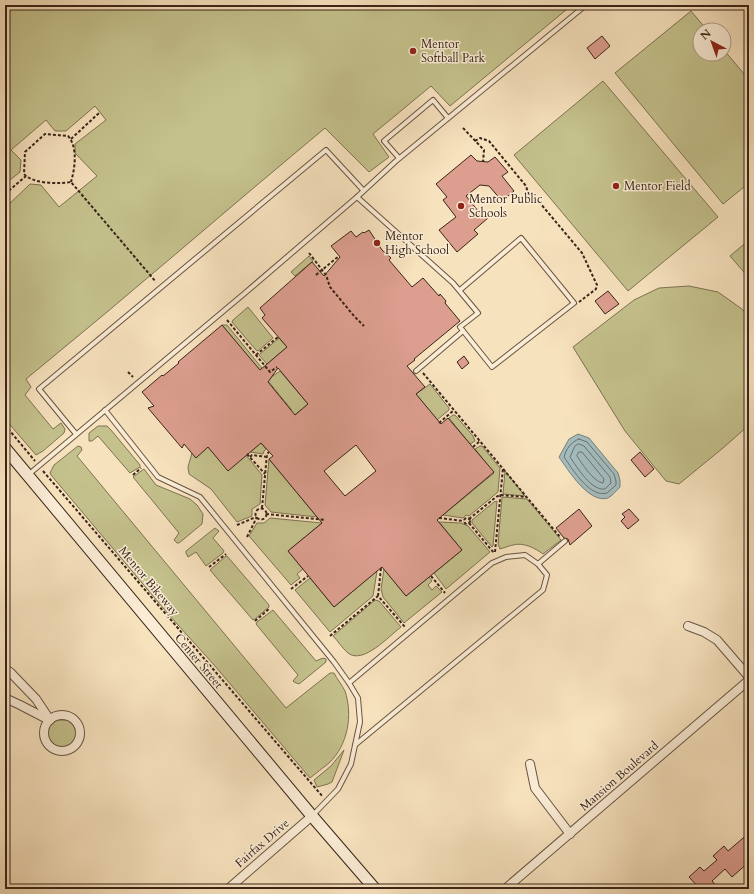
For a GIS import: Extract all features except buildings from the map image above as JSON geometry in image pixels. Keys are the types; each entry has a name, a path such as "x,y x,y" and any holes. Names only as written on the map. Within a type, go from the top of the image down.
{"main road":[{"name":"Center Street","path":"5,448 312,816 375,889"}],"street":[{"path":"688,626 704,632 717,640 749,676"},
{"path":"5,669 10,672 36,699 50,720"},
{"name":"Mansion Boulevard","path":"505,889 749,680"},
{"path":"5,698 50,720"},
{"path":"62,715 69,716 75,720 79,726 80,733 79,739 75,745 69,749 62,750 50,746 44,733 50,720 55,716 62,715"},
{"path":"530,764 535,788 570,834"},
{"name":"Fairfax Drive","path":"228,889 312,816"}],"lane":[{"path":"27,475 357,197 399,158 586,5"},
{"path":"399,158 384,141 433,100 448,118"},
{"path":"76,434 39,389 326,150 363,190"},
{"path":"357,197 460,290 478,313 460,327 492,368 574,303 521,238 460,290"},
{"path":"418,369 463,331"},
{"path":"105,410 158,477 200,497 349,683 358,698 360,722 351,764 338,789 312,816"},
{"path":"538,564 565,542"},
{"path":"349,683 492,562 506,557 526,555 538,564 547,576 543,590 355,745"}],"path":[{"path":"70,139 99,113"},
{"path":"463,128 484,150 483,162"},
{"path":"45,134 68,136 72,141 75,169 71,182 57,184 28,179 24,174 25,152 45,134"},
{"path":"475,141 480,138 489,141 526,186 528,193 535,197 582,253 597,285 596,289 581,301 574,303"},
{"path":"5,194 26,176"},
{"path":"71,182 161,288"},
{"path":"309,253 326,275 330,287 364,326"},
{"path":"316,275 339,256"},
{"path":"226,320 270,372 277,367"},
{"path":"256,355 278,337"},
{"path":"418,369 565,542"},
{"path":"128,372 133,377"},
{"path":"439,422 454,410"},
{"name":"Mentor Bikeway","path":"5,425 326,801"},
{"path":"472,447 480,441"},
{"path":"266,514 262,508 267,457 269,452"},
{"path":"247,454 265,474"},
{"path":"250,457 267,457"},
{"path":"133,475 141,468"},
{"path":"439,518 464,521 466,524 469,523 494,553 503,468"},
{"path":"464,521 466,518 469,519 496,496 527,497"},
{"path":"247,537 256,517 256,511 262,508"},
{"path":"237,525 256,517 264,519 266,514"},
{"path":"266,514 326,520"},
{"path":"209,568 226,554"},
{"path":"330,636 378,596 381,568"},
{"path":"291,589 308,576"},
{"path":"431,576 445,593"},
{"path":"378,596 405,627"},
{"path":"255,621 270,608"}],"shaded area":[{"path":"5,5 572,5 450,106 431,86 373,134 389,157 369,172 325,128 288,159 26,379 31,387 25,395 53,429 61,423 65,429 64,433 36,455 5,419 5,208 30,184 41,185 59,207 97,176 75,153 75,144 106,120 95,106 66,131 55,131 46,120 11,150 21,160 20,172 5,184"},
{"path":"691,11 700,22 692,22 692,62 732,62 732,60 749,80 749,183 723,204 615,73"},
{"name":"Mentor Field","path":"603,81 718,217 628,291 514,155"},
{"path":"749,240 749,278 730,256"},
{"path":"309,256 313,261 295,276 291,272"},
{"path":"689,286 718,292 742,309 749,317 749,425 679,484 666,481 625,431 573,347 634,300 659,288"},
{"path":"248,307 273,338 258,351 232,322"},
{"path":"222,325 227,325 270,378 280,371 308,404 291,418 291,409"},
{"path":"279,338 287,347 267,364 259,355"},
{"path":"430,384 449,408 449,410 437,420 416,394"},
{"path":"455,415 473,436 475,441 470,444 449,418"},
{"path":"98,426 107,426 140,465 140,467 130,473 98,436 92,441 89,441 89,433"},
{"path":"261,443 266,449 263,454 250,452"},
{"path":"78,446 81,447 82,450 77,456 286,708 330,673 334,673 345,691 349,710 345,739 341,748 329,763 310,778 215,666 169,615 51,475 50,473 54,465"},
{"path":"482,446 500,468 498,492 469,516 466,515 463,518 443,515 494,473 475,449"},
{"path":"208,447 228,470 246,455 262,475 260,504 252,509 252,516 237,522 211,489 189,474 188,467 192,453 196,457"},
{"path":"269,459 317,517 271,512 265,505"},
{"path":"144,469 156,485 190,499 197,505 203,514 202,524 179,543 174,540 179,533 133,477"},
{"path":"505,471 525,496 503,494"},
{"path":"502,497 527,499 561,540 543,554 533,548 521,544 500,549 498,544"},
{"path":"497,501 492,547 472,523 472,520"},
{"path":"270,518 322,523 288,551 303,569 297,574 300,578 291,585 249,536 257,523 264,523"},
{"path":"439,522 461,523 468,526 490,552 446,589 434,573 462,550"},
{"path":"215,528 219,531 213,538 224,551 223,553 206,566 196,552 188,557 186,551"},
{"path":"226,556 269,605 269,607 253,620 210,570"},
{"path":"384,569 406,596 429,577 432,581 428,585 432,590 436,586 442,592 404,623 383,597 381,589"},
{"path":"377,571 373,596 330,632 295,590 310,578 334,607"},
{"path":"375,600 379,601 401,627 376,648 361,655 354,656 348,653 333,636"},
{"path":"273,610 316,661 323,658 326,659 326,662 299,684 293,681 298,675 256,624"},
{"path":"55,720 68,720 75,728 76,735 74,742 70,745 59,747 50,740 47,735 49,727"},
{"path":"344,750 332,782 317,787 314,780 331,766"}],"water":[{"path":"578,434 589,438 618,473 620,487 608,498 594,496 587,491 573,477 559,457 569,439"}],"place":[{"name":"Mentor Softball Park","path":"413,51"},
{"name":"Mentor Field","path":"616,186"},
{"name":"Mentor Public Schools","path":"461,206"},
{"name":"Mentor High School","path":"377,243"}]}
